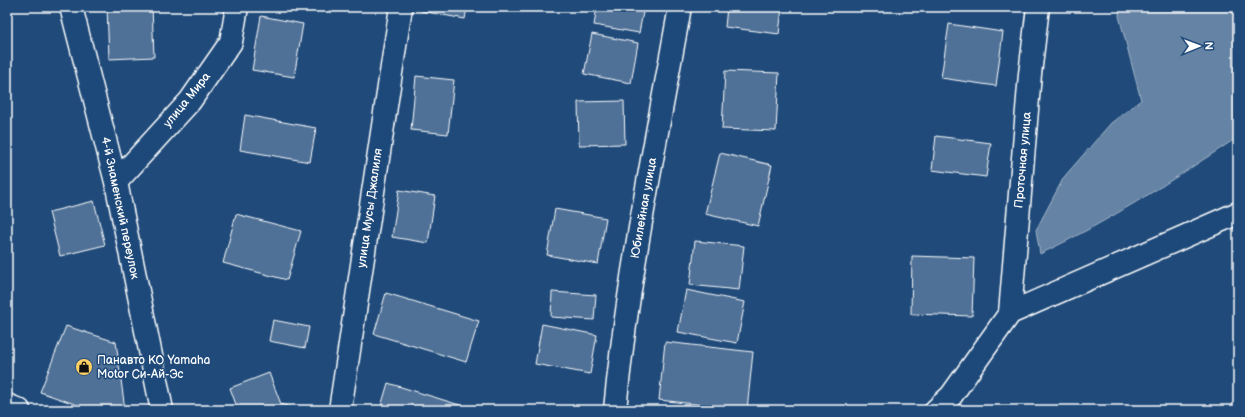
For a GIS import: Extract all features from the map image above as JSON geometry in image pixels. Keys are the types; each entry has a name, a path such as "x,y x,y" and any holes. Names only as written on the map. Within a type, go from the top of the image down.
{"street":[{"name":"4-й Знаменский переулок","path":"71,7 116,182 162,410"},
{"name":"улица Мира","path":"116,182 190,100 213,68 231,42 238,7"},
{"name":"улица Мусы Джалиля","path":"340,410 401,7"},
{"name":"Юбилейная улица","path":"615,410 620,358 637,245 680,7"},
{"name":"Проточная улица","path":"1010,313 1030,74 1038,7"},
{"path":"936,410 952,396 1010,313 1238,213"},
{"path":"7,406 20,410"}],"water":[{"path":"1120,7 1238,7 1238,137 1117,214 1040,254 1036,230 1064,177 1111,123 1141,100 1119,16"}],"building":[{"path":"107,7 152,7 154,57 109,59"},
{"path":"421,7 467,7 465,19 421,11"},
{"path":"597,7 644,7 639,33 594,25"},
{"path":"727,7 782,7 779,34 725,27"},
{"path":"261,16 303,24 294,77 252,70"},
{"path":"949,24 1003,32 996,86 941,78"},
{"path":"592,34 638,43 631,83 584,74"},
{"path":"725,71 779,73 776,131 722,129"},
{"path":"416,76 454,80 448,134 411,130"},
{"path":"624,101 625,144 579,145 578,102"},
{"path":"245,115 316,128 310,162 240,150"},
{"path":"936,136 991,143 986,177 932,170"},
{"path":"720,153 772,165 758,226 705,214"},
{"path":"399,190 435,196 428,243 392,237"},
{"path":"94,201 105,245 60,256 49,212"},
{"path":"555,209 606,218 598,264 547,255"},
{"path":"236,214 301,231 287,280 223,263"},
{"path":"695,241 744,246 739,290 690,285"},
{"path":"912,256 974,258 972,316 911,314"},
{"path":"686,290 745,302 737,343 678,332"},
{"path":"552,292 596,295 594,320 551,317"},
{"path":"386,293 479,321 466,362 374,334"},
{"path":"273,320 309,327 305,348 269,341"},
{"path":"542,324 597,335 590,374 535,364"},
{"name":"Панавто КО Yamaha Motor Си-Ай-Эс","path":"66,326 116,342 125,410 92,410 40,392"},
{"path":"665,342 753,352 747,410 659,400"},
{"path":"269,373 281,404 300,410 238,410 230,388"},
{"path":"388,383 476,410 380,410"}],"place":[{"name":"Панавто КО Yamaha Motor Си-Ай-Эс","path":"84,367"}]}
